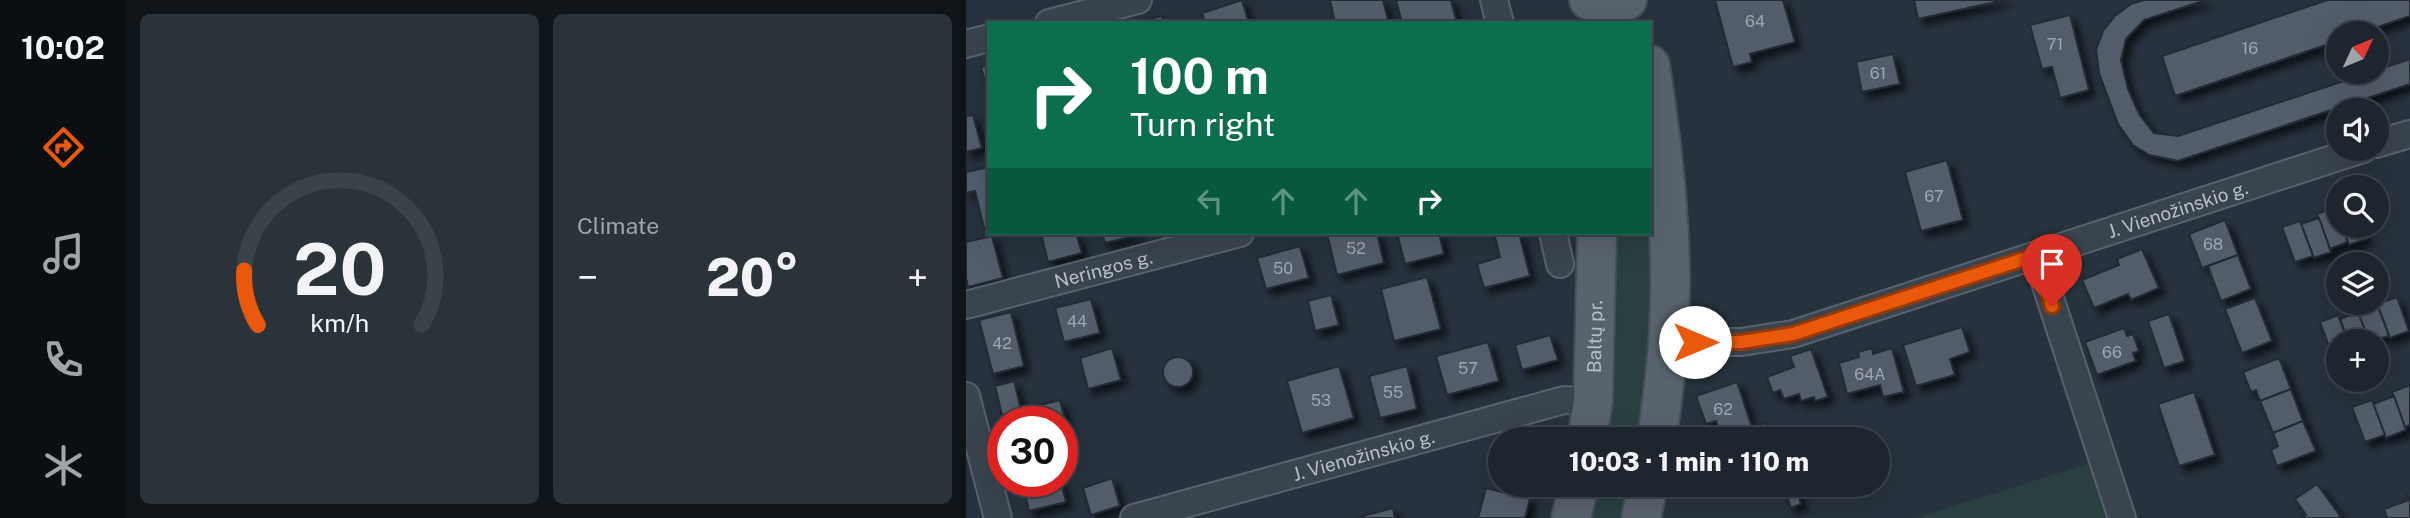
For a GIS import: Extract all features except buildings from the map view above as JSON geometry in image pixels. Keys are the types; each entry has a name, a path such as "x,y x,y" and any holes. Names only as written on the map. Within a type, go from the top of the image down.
{"main road":[{"path":"1568,0 1573,21"},
{"path":"1589,0 1610,4 1627,0"},
{"path":"1641,0 1644,21"},
{"path":"1652,79 1660,133 1669,252 1668,342 1658,427"},
{"name":"Baltų pr.","path":"1589,427 1593,402 1597,235"},
{"path":"1571,518 1575,497"},
{"path":"1641,518 1645,497"}],"street":[{"path":"1057,21 1138,0"},
{"path":"1494,0 1499,21"},
{"path":"966,44 987,39"},
{"path":"2389,141 2410,134"},
{"name":"J. Vienožinskio g.","path":"1668,342 1741,342 1793,334 2326,161"},
{"name":"Neringos g.","path":"966,304 1232,235"},
{"path":"1553,235 1560,264"},
{"path":"2036,255 2122,518"},
{"path":"966,396 998,518"},
{"name":"J. Vienožinskio g.","path":"1134,518 1564,400 1593,402"}],"green space":[{"path":"1617,235 1650,235 1654,287 1643,427 1607,427 1616,343"},
{"path":"2103,459 2122,518 1915,518"},
{"path":"1595,497 1630,497 1626,518 1591,518"}],"route":[{"path":"1695,342 1741,342 1793,334 2036,255 2052,306"}]}
